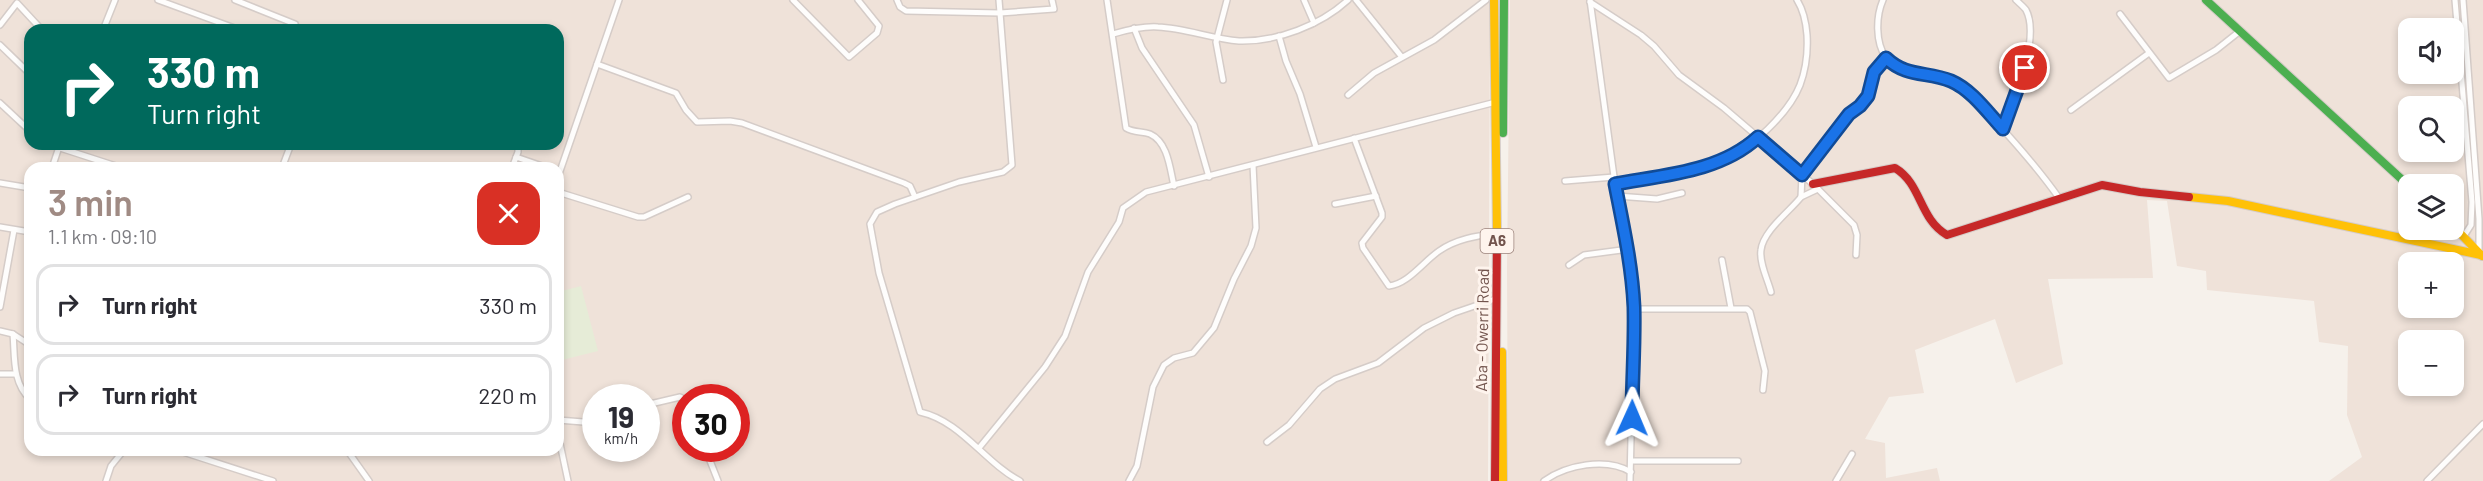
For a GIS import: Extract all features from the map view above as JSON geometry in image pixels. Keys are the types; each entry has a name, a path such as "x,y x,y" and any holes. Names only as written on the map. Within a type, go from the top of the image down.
{"main road":[{"name":"Aba - Owerri Road","path":"1494,0 1497,233 1494,481"},
{"name":"Aba - Owerri Road","path":"1503,481 1504,0"},
{"path":"2206,0 2398,176"},
{"path":"1815,187 1895,168 1903,171 1912,182 1931,226 1947,235 2102,185 2140,192 2228,201 2481,254"},
{"path":"2464,236 2481,254"}],"street":[{"path":"105,24 115,0"},
{"path":"158,0 224,24"},
{"path":"235,0 295,24"},
{"path":"563,162 619,0"},
{"path":"793,0 849,57 877,33 879,26 858,0"},
{"path":"897,0 900,7 906,11 1000,13 1054,9 1052,0"},
{"path":"999,0 1012,165 1003,172 959,182 877,212 870,224 879,273 920,412 933,415 957,430 1020,481"},
{"path":"1107,0 1126,128 1132,132 1148,133 1159,139 1167,158 1174,186"},
{"path":"1223,80 1216,47 1227,0"},
{"path":"1305,0 1314,23"},
{"path":"1113,34 1134,28 1158,27 1241,41 1279,36 1314,23 1335,12 1348,0"},
{"path":"1356,0 1401,57"},
{"path":"1348,95 1374,73 1434,40 1486,0"},
{"path":"1615,184 1721,162 1746,149 1758,137 1793,99 1800,84 1806,62 1807,44 1804,13 1797,0"},
{"path":"1883,0 1877,16 1879,39 1886,58 1903,71 1951,81 1985,109 2058,198"},
{"path":"2003,129 2025,68 2029,35 2030,21 2025,10 2016,0"},
{"path":"2455,0 2472,202 2471,225 2464,236"},
{"path":"2463,0 2481,254"},
{"path":"1590,1 1641,35 1654,46 1679,75 1724,108 1815,187 1856,229 1856,255"},
{"path":"1590,1 1615,184 1629,249 1634,309 1630,481"},
{"path":"0,25 17,3 36,24"},
{"path":"2120,14 2169,78 2216,50 2240,31"},
{"path":"1134,28 1142,48 1194,125 1209,177"},
{"path":"1279,36 1316,147"},
{"path":"0,45 24,68"},
{"path":"2071,110 2149,53"},
{"path":"1801,196 1802,175 1849,114 1868,96 1874,72 1886,58"},
{"path":"597,64 676,93 693,119 698,122 730,121 767,131 904,183 910,186 915,197"},
{"path":"979,448 1046,367 1065,336 1088,272 1119,222 1124,208 1146,192 1496,102"},
{"path":"0,103 24,125"},
{"path":"1354,138 1382,217 1362,243 1389,286 1413,273 1438,252 1456,242 1497,233"},
{"path":"70,150 105,162"},
{"path":"514,162 517,150"},
{"path":"516,157 531,162"},
{"path":"1129,481 1137,466 1153,387 1164,364 1193,352 1214,328 1234,279 1251,246 1256,228 1253,165"},
{"path":"1565,181 1614,177"},
{"path":"0,183 24,187"},
{"path":"1771,292 1761,249 1774,226 1801,196 1815,187"},
{"path":"1617,196 1657,199 1682,193"},
{"path":"564,194 638,217 644,217 688,197"},
{"path":"1335,204 1376,196"},
{"path":"0,227 24,231"},
{"path":"0,307 14,230"},
{"path":"1569,265 1584,255 1629,249"},
{"path":"1722,260 1731,308"},
{"path":"1267,442 1289,425 1320,389 1335,380 1378,363 1424,328 1454,313 1495,299"},
{"path":"1634,309 1747,309 1750,312 1765,371 1763,390"},
{"path":"0,331 13,334 24,341"},
{"path":"13,334 16,374 24,394"},
{"path":"0,374 16,374"},
{"path":"564,420 582,422"},
{"path":"2427,481 2483,424"},
{"path":"1836,481 1852,454"},
{"path":"106,481 111,466 119,456"},
{"path":"196,456 273,481"},
{"path":"351,456 369,481"},
{"path":"563,456 568,481"},
{"path":"1631,461 1738,461"},
{"path":"711,462 718,481"},
{"path":"1544,481 1567,470 1589,465 1616,465 1631,472"}],"shaded area":[{"path":"0,0 1490,0 1488,481 0,481"},
{"path":"1510,0 2483,0 2483,481 2329,481 2362,457 2347,415 2348,346 2319,342 2314,301 2207,290 2206,271 2177,266 2167,201 2147,200 2153,278 2048,279 2063,364 2016,383 1995,319 1915,350 1924,393 1889,397 1865,439 1885,443 1886,478 1937,468 1940,481 1508,481 1507,269"}],"green space":[{"path":"581,286 598,351 564,360 564,290"}],"traffic: fast":[{"path":"1503,133 1504,0"},
{"path":"2206,0 2398,176"}],"traffic: slow":[{"path":"1494,0 1497,233"},
{"path":"2189,197 2228,201 2481,255"},
{"path":"2464,237 2482,256"},
{"path":"1502,352 1503,481"}],"traffic: jam":[{"path":"1813,184 1895,168 1911,183 1931,220 1947,235 2102,185 2189,197"},
{"path":"1495,481 1497,233"}],"route":[{"path":"1632,418 1634,309 1629,249 1615,184 1721,162 1746,149 1758,137 1802,175 1849,114 1868,96 1874,72 1886,58 1896,68 1903,71 1951,81 1985,109 2003,129 2025,68"}]}
